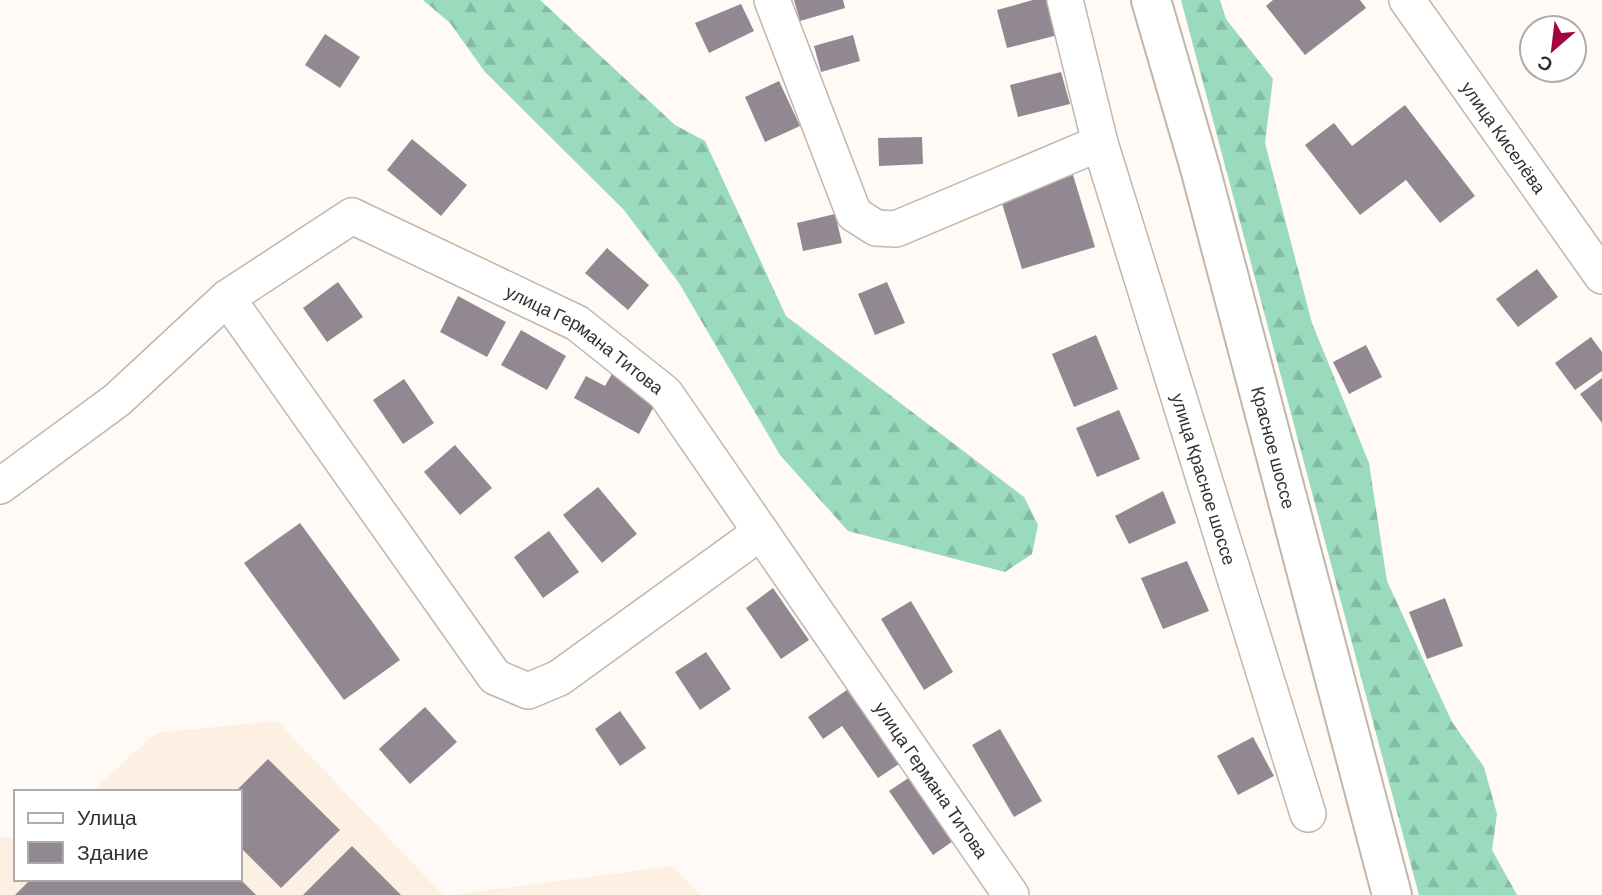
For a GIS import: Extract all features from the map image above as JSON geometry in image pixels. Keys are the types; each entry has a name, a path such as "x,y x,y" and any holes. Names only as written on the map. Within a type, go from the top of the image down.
{"main road":[{"name":"Красное шоссе","path":"1151,0 1204,181 1392,895"}],"street":[{"path":"772,0 854,214 876,228 895,229 1100,143"},
{"name":"улица Красное шоссе","path":"1065,0 1100,143 1308,814"},
{"name":"улица Киселёва","path":"1407,0 1602,275"},
{"name":"улица Германа Титова","path":"0,486 117,400 227,298 352,216 577,323 665,393 1012,895"},
{"path":"227,298 495,677 527,691 559,678 761,531"}],"shaded area":[{"path":"277,721 443,895 0,895 0,836 14,840 14,881 242,881 242,790 93,790 156,733"},
{"path":"672,866 700,895 454,895"}],"green space":[{"path":"423,0 540,0 675,125 705,141 786,316 1024,497 1038,525 1032,554 1005,572 848,531 780,455 679,283 624,210 485,72 450,23"},
{"path":"1181,0 1220,0 1226,19 1273,79 1265,143 1312,323 1369,463 1387,581 1452,722 1484,767 1497,814 1492,850 1517,895 1419,895"}],"building":[{"path":"794,0 843,0 845,8 800,21"},
{"path":"1033,0 1049,0 1058,35 1007,48 997,10"},
{"path":"1273,0 1360,0 1366,8 1305,55 1266,6"},
{"path":"741,4 754,31 709,53 695,23"},
{"path":"325,34 360,57 340,88 305,65"},
{"path":"853,35 860,61 821,72 814,46"},
{"path":"1061,72 1070,104 1018,117 1010,85"},
{"path":"779,81 800,126 765,142 745,97"},
{"path":"1405,105 1475,196 1440,223 1406,180 1360,215 1305,145 1334,123 1352,146"},
{"path":"922,137 923,164 879,166 878,138"},
{"path":"412,139 467,185 441,216 387,170"},
{"path":"1073,175 1095,247 1022,269 1000,197"},
{"path":"835,214 842,243 803,251 797,223"},
{"path":"607,248 649,285 628,310 585,273"},
{"path":"1537,269 1558,297 1518,327 1496,299"},
{"path":"338,282 363,317 327,342 303,308"},
{"path":"887,282 905,323 875,335 858,294"},
{"path":"458,296 506,322 487,357 440,332"},
{"path":"521,330 566,356 547,390 501,365"},
{"path":"1096,335 1118,389 1074,407 1052,354"},
{"path":"1591,337 1602,352 1602,371 1575,390 1555,363"},
{"path":"1366,345 1382,377 1349,394 1333,362"},
{"path":"613,372 659,397 639,434 574,398 586,376 605,386"},
{"path":"1602,378 1602,423 1580,394"},
{"path":"404,379 434,423 403,444 373,400"},
{"path":"1119,410 1140,459 1097,477 1076,428"},
{"path":"455,445 492,488 460,515 424,472"},
{"path":"598,487 637,534 602,563 563,515"},
{"path":"1163,491 1176,523 1129,544 1115,516"},
{"path":"300,523 400,660 344,700 244,563"},
{"path":"549,531 579,572 543,598 514,557"},
{"path":"1187,561 1209,611 1163,629 1141,578"},
{"path":"773,588 809,640 781,659 746,608"},
{"path":"1445,598 1463,646 1427,659 1409,612"},
{"path":"911,601 953,672 924,690 881,619"},
{"path":"706,652 731,689 700,710 675,672"},
{"path":"854,685 905,760 878,778 842,726 823,739 808,717"},
{"path":"425,707 457,742 410,784 379,749"},
{"path":"620,711 646,748 620,766 595,729"},
{"path":"1000,729 1042,801 1014,817 972,745"},
{"path":"1253,737 1274,776 1238,795 1217,756"},
{"path":"268,759 340,830 281,888 242,849 242,790 237,790"},
{"path":"913,775 956,839 933,855 889,791"},
{"path":"352,846 401,895 303,895"},
{"path":"29,881 242,881 256,895 15,895"}]}
